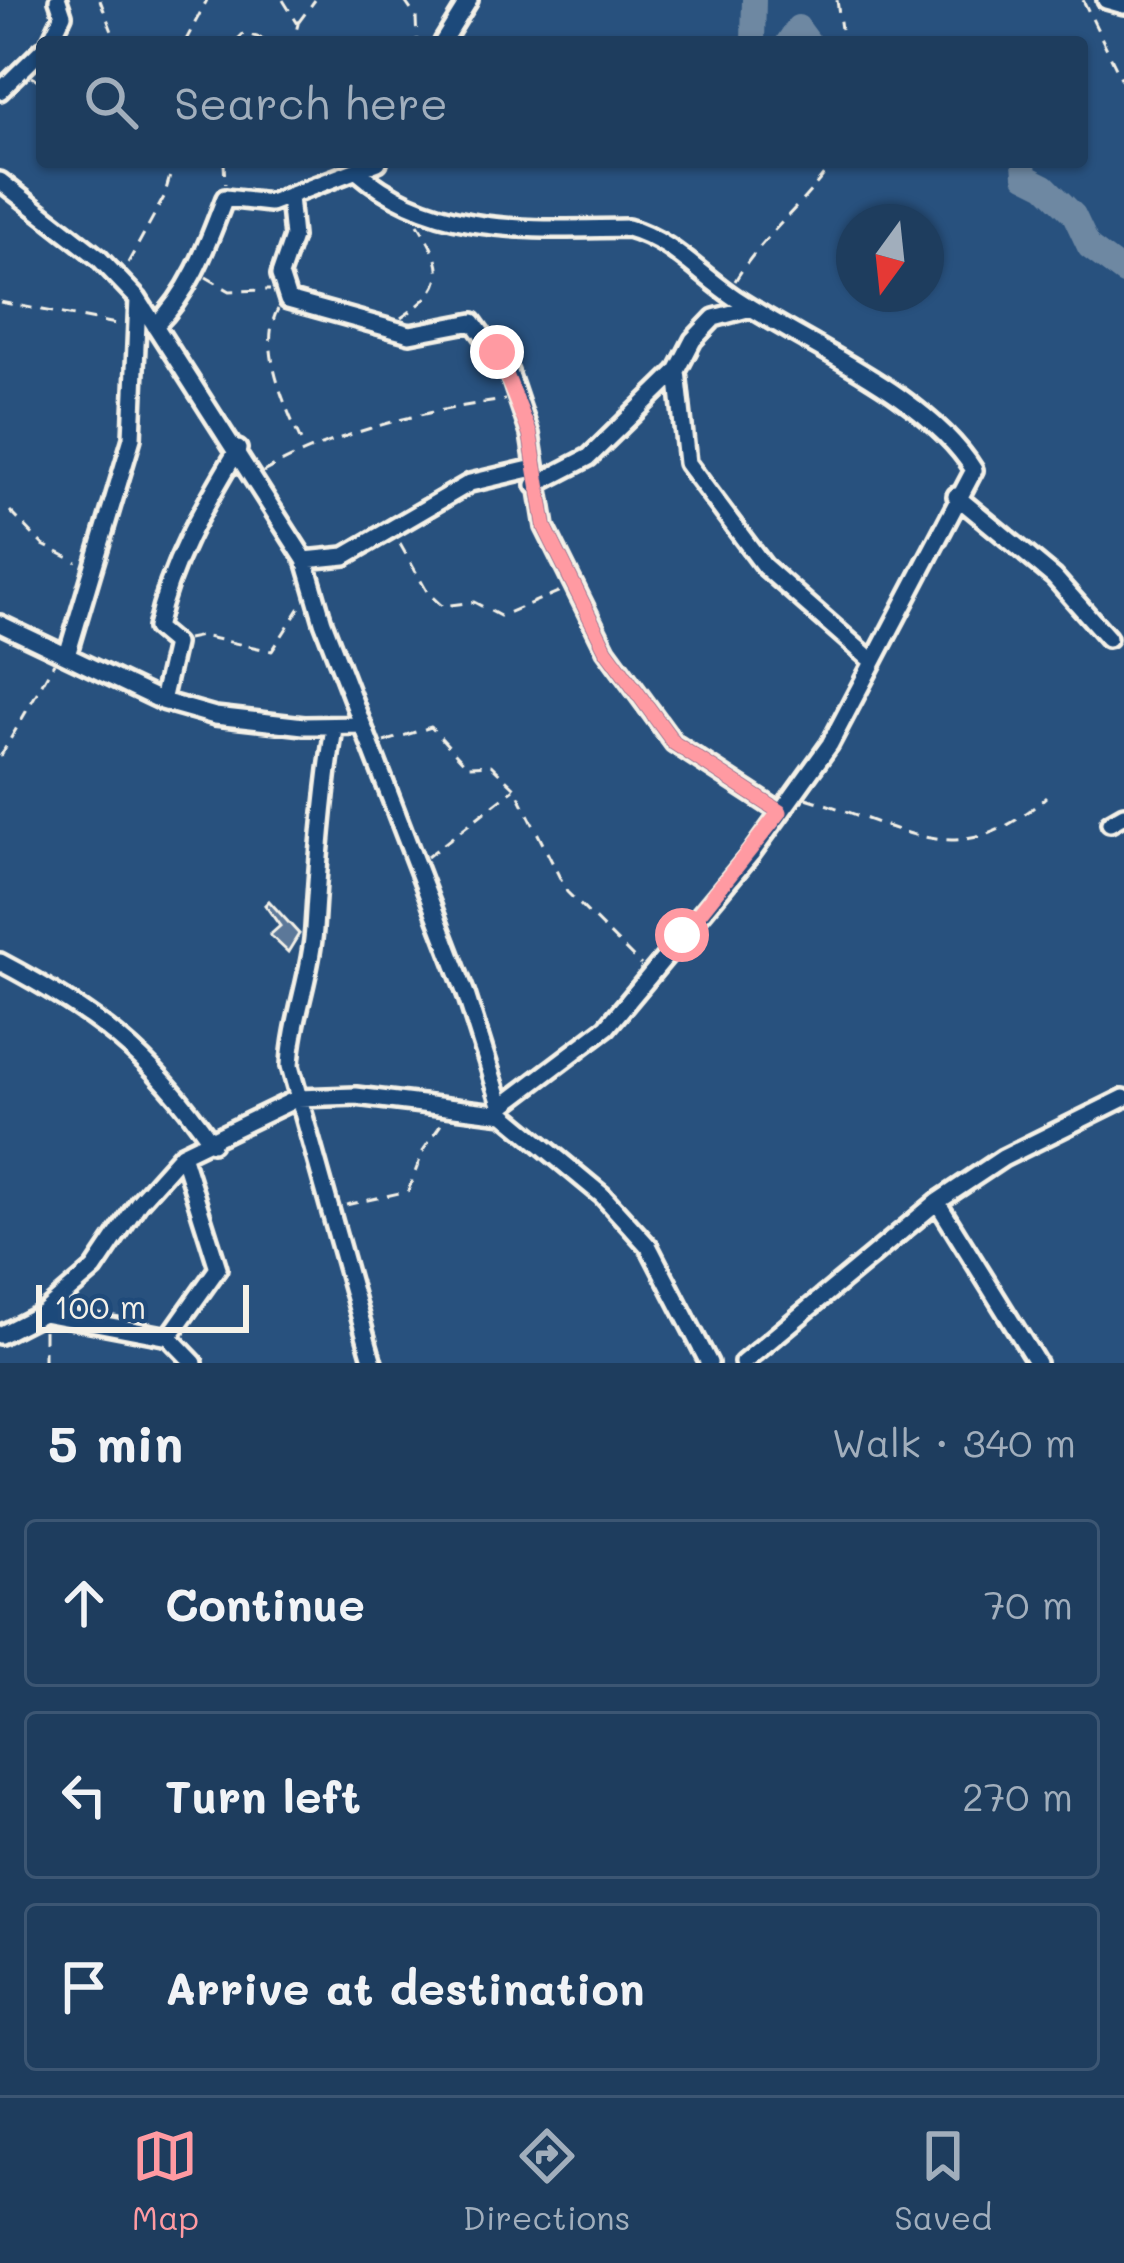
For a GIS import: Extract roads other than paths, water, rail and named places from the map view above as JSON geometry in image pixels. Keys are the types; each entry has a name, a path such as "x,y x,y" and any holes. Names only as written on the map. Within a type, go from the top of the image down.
{"street":[{"path":"53,36 64,15 58,0"},
{"path":"447,36 470,0"},
{"path":"1106,0 1124,5"},
{"path":"0,91 36,56"},
{"path":"155,326 173,309 196,269 225,198 270,202 363,168"},
{"path":"0,1335 42,1313 100,1262 139,1202 182,1154 298,1098 334,1095 503,1110 607,1027 830,744 956,496 974,479 974,470 944,433 863,375 751,308 663,241 628,228 502,230 388,199 356,171"},
{"path":"0,181 121,278 256,476 305,560 413,867 466,994 503,1110 602,1195 649,1247 709,1363"},
{"path":"289,197 293,237 280,275 285,297 424,334 473,322 509,373 519,398 545,527 571,587 659,728 780,812"},
{"path":"63,651 96,569 132,438 138,299"},
{"path":"305,560 345,556 470,483 535,477 589,457 677,371 693,340 714,318 751,308"},
{"path":"677,371 687,463 764,566 871,660"},
{"path":"162,701 175,644 156,628 166,583 189,531 238,449"},
{"path":"956,496 1054,578 1108,638"},
{"path":"0,624 162,701 215,716 334,728 362,725"},
{"path":"334,728 320,816 314,931 291,1040 298,1098 373,1363"},
{"path":"0,962 71,999 135,1047 174,1087 212,1143"},
{"path":"743,1363 937,1202 1003,1158 1124,1098"},
{"path":"169,1337 218,1268 182,1154"},
{"path":"937,1202 1037,1363"},
{"path":"42,1313 169,1337 194,1363"}],"waterway":[{"path":"753,36 754,0"},
{"path":"792,36 798,27 805,36"},
{"path":"1024,168 1025,176 1045,186 1074,215 1089,247 1124,273"}]}
